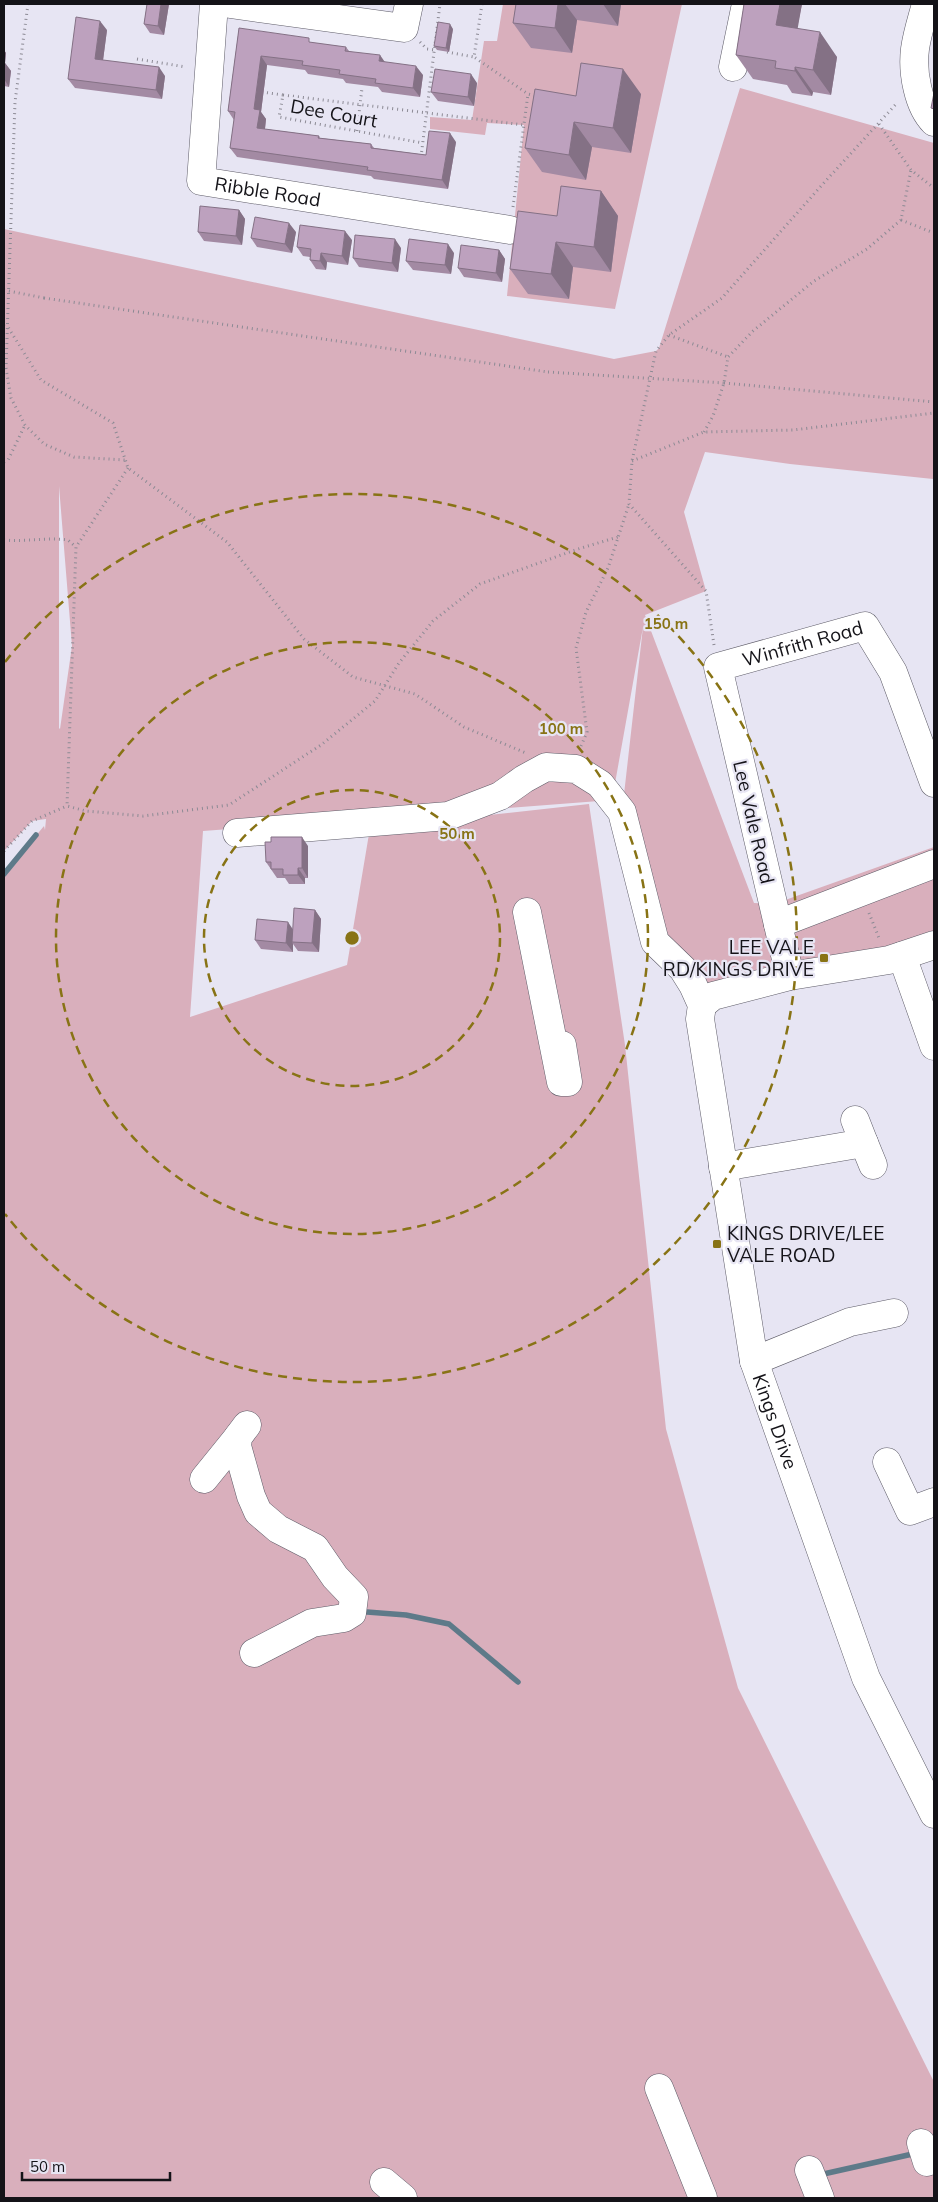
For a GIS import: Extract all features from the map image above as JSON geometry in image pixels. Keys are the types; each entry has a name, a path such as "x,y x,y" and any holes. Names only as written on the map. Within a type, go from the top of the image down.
{"street":[{"name":"Ribble Road","path":"214,4 200,181 514,216"},
{"path":"230,4 406,16"},
{"path":"733,67 746,4"},
{"path":"926,4 915,50 916,82 926,115 934,122"},
{"name":"Winfrith Road","path":"718,667 864,626 894,672 928,741 934,782"},
{"name":"Lee Vale Road","path":"718,667 790,976"},
{"path":"237,833 448,816 500,796 524,779 546,767 571,768 576,769 600,784 622,812 655,942 683,968 702,1005 714,996 790,976 895,958 934,946"},
{"path":"778,924 934,864"},
{"path":"535,925 553,990 564,1051"},
{"path":"895,958 934,1046"},
{"name":"Kings Drive","path":"702,1005 700,1019 754,1361 866,1678 934,1814"},
{"path":"724,1167 864,1143"},
{"path":"754,1361 850,1322 894,1313"},
{"path":"204,1479 243,1431 237,1446 251,1496 258,1512 278,1529 315,1548 335,1577 354,1597 360,1618 344,1618 312,1623 254,1653"},
{"path":"887,1462 910,1511 934,1502"},
{"path":"659,2088 702,2198"}],"path":[{"path":"28,4 15,102 6,368 11,398 25,425 44,444 74,457 126,460"},
{"path":"421,161 440,4"},
{"path":"474,57 482,4"},
{"path":"406,16 427,49 474,57 528,94 537,96"},
{"path":"137,59 209,71"},
{"path":"571,768 587,732 576,648 586,612 608,568 629,504 632,462 656,352 669,335 722,298 916,82"},
{"path":"357,131 362,88"},
{"name":"Dee Court","path":"255,91 283,95 279,117 423,143"},
{"path":"514,216 528,94"},
{"path":"283,95 524,124"},
{"path":"879,124 911,170 934,188"},
{"path":"704,432 713,416 724,383 728,357 754,331 814,281 867,249 901,220 911,170"},
{"path":"901,220 934,233"},
{"path":"4,290 44,298 548,372 724,383 934,402"},
{"path":"4,326 8,327 42,380 113,423 128,468 228,542 304,639 353,677 415,694 464,727 527,753"},
{"path":"669,335 728,357"},
{"path":"632,462 704,432 793,430 934,413"},
{"path":"4,462 8,460 25,425"},
{"path":"67,806 76,547 128,468"},
{"path":"629,504 706,591 718,667"},
{"path":"4,851 32,821 67,806 143,816 230,806 321,745 375,701 399,663 433,621 480,584 578,549 618,537"},
{"path":"4,540 19,541 52,538 68,540 76,547"},
{"path":"860,892 895,958"}],"shaded area":[{"path":"503,4 682,4 615,309 507,296 524,125 487,123 485,135 430,129 430,117 472,120 484,41 497,41"},
{"path":"740,88 934,143 934,486 933,479 790,464 705,452 684,512 706,591 645,615 754,903 774,904 934,847 934,945 713,996 658,938 622,812 643,627 612,800 203,831 190,1017 347,965 370,828 589,804 625,1045 666,1429 738,1688 934,2082 934,2198 4,2198 4,874 44,826 45,830 46,819 32,821 4,851 4,229 614,359 656,351 659,348","holes":["59,486 72,646 60,729"]}],"building":[{"path":"147,4 161,4 158,26 144,24"},
{"path":"516,4 558,4 555,28 513,23"},
{"path":"744,4 780,4 776,25 820,32 813,70 795,67 795,71 775,68 776,61 736,55"},
{"path":"76,17 100,21 95,59 159,67 156,90 68,79"},
{"path":"438,22 450,24 446,48 434,46"},
{"path":"239,28 309,38 309,42 346,47 345,51 380,55 379,61 416,66 413,88 375,83 376,79 339,74 340,70 302,65 303,61 261,56 254,109 260,110 257,128 371,144 371,148 426,155 429,131 450,133 442,180 367,170 368,167 230,148 235,112 228,111"},
{"path":"581,63 623,69 613,128 574,122 569,155 525,148 535,89 576,96"},
{"path":"435,69 471,74 468,97 431,92"},
{"path":"934,93 934,109 931,108"},
{"path":"561,186 601,191 594,247 556,242 551,274 510,269 518,211 557,216"},
{"path":"200,206 239,210 236,236 198,232"},
{"path":"255,217 289,223 285,244 251,238"},
{"path":"300,225 345,231 342,256 321,253 320,261 310,260 311,249 297,247"},
{"path":"355,235 395,239 392,263 353,258"},
{"path":"409,239 448,244 445,265 406,261"},
{"path":"461,245 499,250 496,273 458,268"},
{"path":"271,837 302,837 302,868 298,868 298,875 283,875 283,869 271,869 271,862 266,862 265,842 271,842"},
{"path":"294,908 315,910 312,943 292,942"},
{"path":"257,919 288,922 286,943 255,940"}],"waterway":[{"path":"4,874 36,835"},
{"path":"367,1612 406,1615 449,1624 518,1682"},
{"path":"819,2175 917,2153"}],"place":[{"name":"LEE VALE RD/KINGS DRIVE","path":"824,958"},
{"name":"KINGS DRIVE/LEE VALE ROAD","path":"717,1244"}]}
